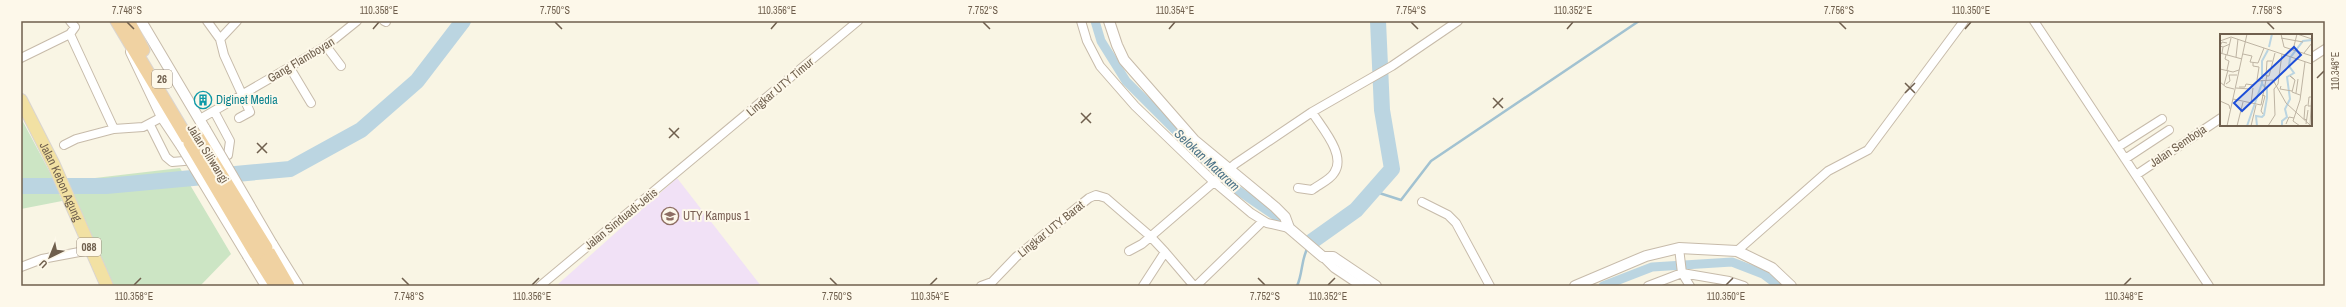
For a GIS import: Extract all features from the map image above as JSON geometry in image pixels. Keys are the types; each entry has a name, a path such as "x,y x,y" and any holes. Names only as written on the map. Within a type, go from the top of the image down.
{"highway":[{"name":"Jalan Siliwangi","path":"117,21 128,41 193,139"},
{"name":"Jalan Siliwangi","path":"128,21 193,139 260,250 276,286"},
{"name":"Jalan Siliwangi","path":"260,250 294,285"}],"main road":[{"name":"Jalan Kebon Agung","path":"21,100 54,164 71,207 107,286"}],"street":[{"path":"21,58 70,34 75,27 70,21"},
{"path":"141,21 200,120 193,139"},
{"path":"207,21 220,39 224,55 250,112 239,118"},
{"path":"220,39 237,21"},
{"name":"Lingkar UTY Timur","path":"702,152 858,21"},
{"path":"1082,21 1093,56 1120,91 1214,180 1262,222 1292,230"},
{"path":"1109,21 1116,45 1131,70 1190,136 1227,171 1281,212 1292,230 1326,256 1376,286"},
{"path":"1129,251 1142,244 1214,180 1312,112 1386,70 1458,21"},
{"path":"1737,251 1828,171 1868,150 1964,21"},
{"path":"2034,21 2209,286"},
{"name":"Gang Flamboyan","path":"200,120 326,46 354,22"},
{"path":"70,34 114,129"},
{"path":"128,41 134,61 162,117 193,139 260,250 266,286"},
{"path":"326,46 341,66"},
{"path":"2312,57 2325,49"},
{"path":"290,68 311,103"},
{"path":"150,125 166,157 172,162 226,156 229,153 230,141 214,111"},
{"path":"1298,188 1312,190 1333,175 1336,169 1337,152 1312,112"},
{"path":"64,145 76,139 114,129 128,129 150,125 162,117"},
{"path":"2118,148 2162,119"},
{"name":"Jalan Semboja","path":"2136,175 2220,119"},
{"path":"2125,159 2169,130"},
{"name":"Jalan Sinduadi-Jetis","path":"540,286 702,152"},
{"name":"Lingkar UTY Barat","path":"981,286 992,282 1016,257 1093,196 1100,195 1106,198 1150,236 1195,286"},
{"path":"1422,202 1448,215 1456,223 1490,286"},
{"path":"1195,286 1262,222"},
{"path":"21,267 42,259 90,250"},
{"name":"26","path":"260,250 294,285"},
{"path":"1679,251 1682,270 1690,286"},
{"path":"1575,286 1646,256 1679,251 1737,251 1772,268 1791,286"},
{"path":"1143,286 1165,252"},
{"path":"1326,256 1334,268 1361,286"},
{"path":"1648,286 1682,270 1729,280 1744,286"}],"shaded area":[{"name":"UTY Kampus 1","path":"677,178 761,286 556,286"}],"green space":[{"path":"21,118 54,180 62,201 21,209"},
{"path":"180,168 231,254 200,286 103,286 61,182"}],"waterway":[{"path":"21,186 106,186 290,169 361,130 417,81 463,21"},
{"name":"Selokan Mataram","path":"1095,21 1101,41 1126,81 1230,185 1290,226"},
{"path":"1311,242 1356,210 1392,169 1382,110 1378,21"},
{"path":"1373,191 1401,200 1431,161 1639,21"},
{"path":"1297,286 1304,256 1308,247"},
{"name":"Selokan Mataram","path":"1603,286 1652,267 1732,262 1763,274 1779,286"}],"place":[{"name":"Diginet Media","path":"203,100"},
{"name":"UTY Kampus 1","path":"670,216"}]}
